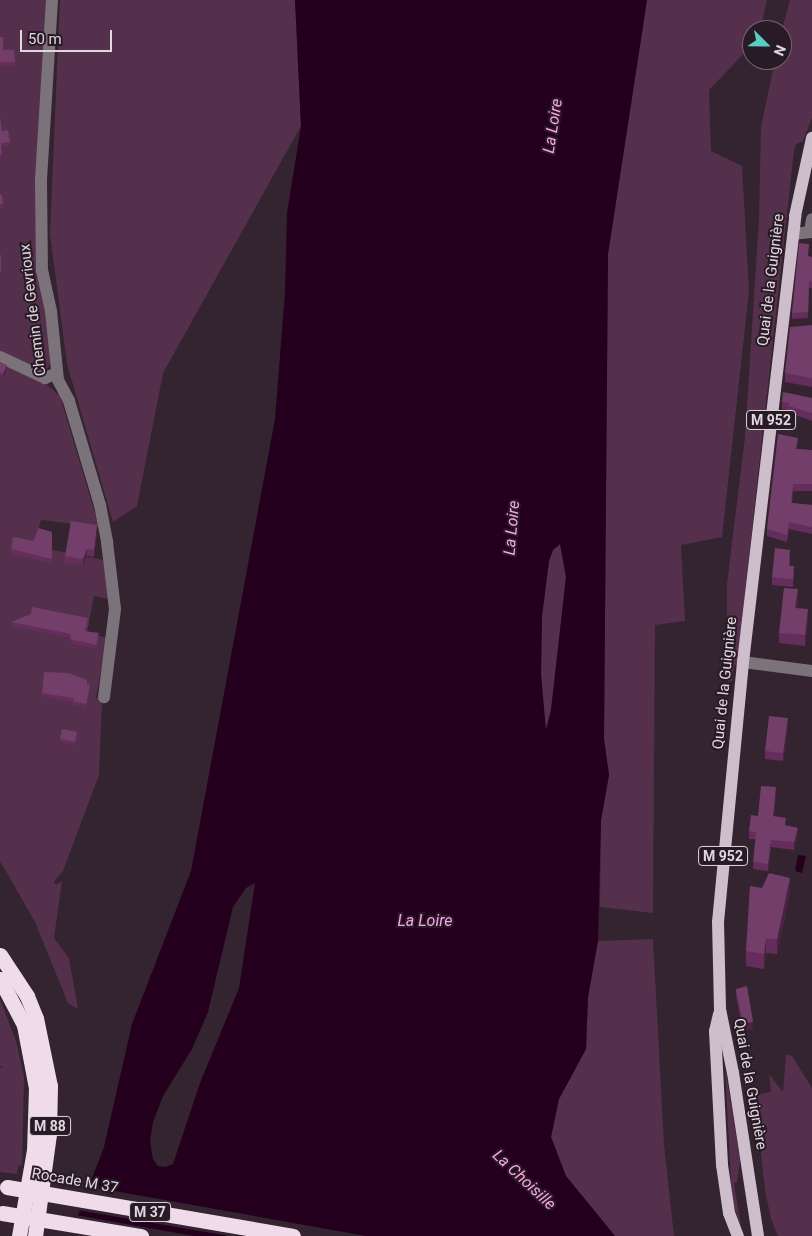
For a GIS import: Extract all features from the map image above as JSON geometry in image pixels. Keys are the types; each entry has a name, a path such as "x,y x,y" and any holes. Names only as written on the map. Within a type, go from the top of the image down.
{"highway":[{"name":"M 88","path":"0,955 23,989 36,1018 50,1086 49,1134 34,1236"},
{"name":"M 88","path":"0,979 24,1025 36,1088 34,1150 19,1236"},
{"name":"Rocade M 37","path":"2,1187 293,1236"},
{"name":"M 37","path":"1,1212 140,1236"}],"main road":[{"name":"Quai de la Guignière","path":"759,1234 720,1009 718,922 743,662 787,327 793,234 798,192 812,138"},
{"path":"720,1009 715,1031 722,1165 729,1213 738,1236"}],"street":[{"name":"Chemin de Gevrioux","path":"52,0 46,67 40,238 57,373 95,488 107,542 115,609 104,697"},
{"path":"793,234 811,228"},
{"path":"0,357 45,378 52,378 57,373"},
{"path":"743,662 812,671"}],"shaded area":[{"path":"0,0 48,0 36,227 53,357 46,372 0,353"},
{"path":"60,0 295,0 301,126 163,373 137,506 113,522 67,364 50,234"},
{"path":"647,0 767,0 762,20 742,20 742,55 709,90 711,151 742,166 749,291 722,537 681,545 685,621 655,625 653,913 600,907 601,820 609,775 604,739 608,254"},
{"path":"790,0 812,0 812,118 803,141 796,144 794,150 737,665 734,665 732,681 727,681 727,584 745,437 759,219 761,127 773,70 792,70 792,20 785,20"},
{"path":"0,362 45,383 60,396 99,527 41,520 34,546 103,560 109,599 94,596 87,633 107,638 96,698 102,699 99,775 63,871 54,882 56,885 62,881 54,938 69,958 78,1009 68,1003 35,922 0,861"},
{"path":"560,544 566,577 551,710 545,732 541,674 542,616 549,561 553,550"},
{"path":"653,939 664,1145 674,1236 615,1236 566,1176 551,1137 559,1099 586,1049 588,997 598,941"},
{"path":"0,999 16,1041 24,1076 22,1165 18,1166 17,1174 0,1172 0,1068 3,1067 0,1066"},
{"path":"786,1054 792,1056 812,1088 812,1236 778,1236 771,1219 765,1190 755,1095 771,1092 769,1074 783,1092"},
{"path":"725,1067 740,1160 737,1182 734,1183 741,1226 732,1201"}],"water":[{"name":"La Loire","path":"295,0 647,0 608,254 604,739 609,775 601,820 598,941 588,997 586,1049 559,1099 551,1137 566,1176 615,1236 70,1236 104,1147 132,1024 191,871 275,419 285,292 287,213 301,126","holes":["560,544 566,577 551,710 546,730 541,674 542,616 549,561 553,550","255,883 239,988 200,1083 173,1164 166,1167 158,1166 153,1159 150,1141 153,1122 163,1096 192,1049 208,1012 233,907 246,888"]},
{"path":"798,855 806,856 802,873 795,871"}],"pier":[{"path":"86,1186 366,1236 229,1236 77,1210"},
{"path":"75,1215 194,1236 67,1236"}],"building":[{"path":"0,37 3,37 3,50 14,50 15,62 0,62"},
{"path":"0,116 2,131 8,130 10,142 1,143 2,154 0,154"},
{"path":"0,195 2,195 3,204 0,204"},
{"path":"799,243 809,244 808,256 812,257 812,282 809,281 808,312 792,313"},
{"path":"1,255 1,272 0,272"},
{"path":"812,325 812,378 785,373 790,327"},
{"path":"0,362 7,365 3,374 0,372"},
{"path":"783,392 812,398 812,413 782,402"},
{"path":"778,434 798,438 796,449 812,450 812,484 793,484 791,503 812,505 812,527 789,522 787,535 767,529"},
{"path":"71,521 97,525 94,550 87,549 83,559 65,556"},
{"path":"38,528 52,532 52,559 11,549 13,537 34,541"},
{"path":"775,548 790,550 789,566 794,566 793,579 772,577"},
{"path":"784,588 798,589 795,608 808,609 805,635 779,633"},
{"path":"32,607 88,618 85,631 99,633 96,645 70,639 71,634 11,622 31,614"},
{"path":"44,672 68,673 87,680 87,684 90,685 86,704 73,701 74,698 42,693"},
{"path":"769,716 788,718 783,753 765,751"},
{"path":"62,729 77,732 75,742 60,739"},
{"path":"761,786 776,787 773,816 786,818 785,825 798,828 794,842 771,840 768,864 753,862 756,832 749,831 751,815 758,816"},
{"path":"769,873 790,878 777,939 766,938 764,954 746,951 750,886 762,888"},
{"path":"747,986 753,1022 743,1024 736,989"}],"water label":[{"name":"La Choisille","path":"524,1180"}]}
